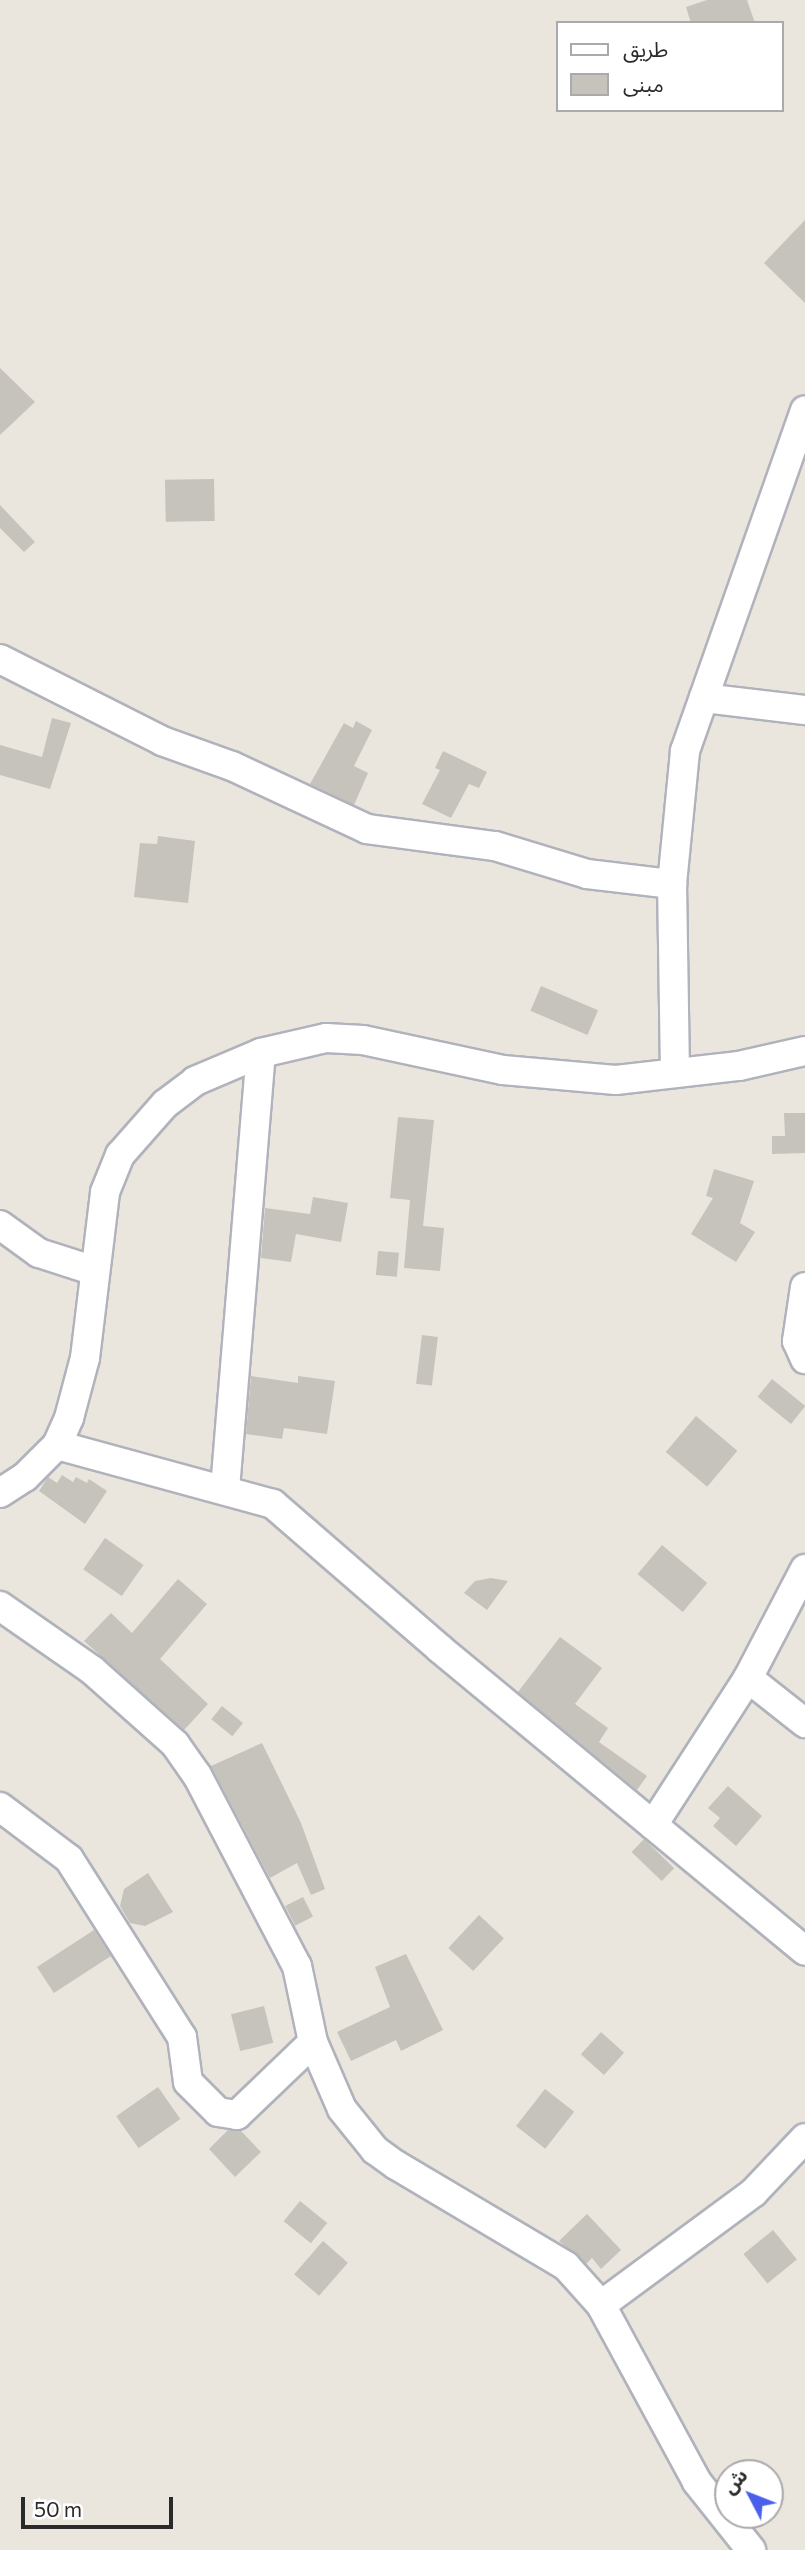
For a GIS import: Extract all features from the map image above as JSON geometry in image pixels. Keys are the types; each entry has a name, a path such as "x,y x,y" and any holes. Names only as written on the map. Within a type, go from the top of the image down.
{"street":[{"path":"676,1073 672,884 685,751 805,410"},
{"path":"0,659 162,741 232,766 366,830 495,846 587,874 672,884"},
{"path":"704,698 805,710"},
{"path":"0,1493 25,1477 57,1445 69,1418 85,1358 92,1270 105,1192 127,1146 165,1104 195,1082 293,1042 363,1040 503,1070 616,1080 740,1066 805,1051"},
{"path":"225,1489 261,1053"},
{"path":"0,1225 39,1254 92,1270"},
{"path":"805,1288 801,1301 805,1307"},
{"path":"805,1288 798,1312 797,1341 805,1359"},
{"path":"57,1445 253,1495 281,1510 439,1648 805,1951"},
{"path":"653,1825 748,1678 805,1569"},
{"path":"0,1606 92,1670 175,1744 197,1775 297,1966 313,2042 342,2109 375,2150 544,2249 566,2266 601,2305 681,2457 751,2550"},
{"path":"748,1678 805,1723"},
{"path":"0,1807 69,1859 182,2037 188,2082 218,2112 237,2115 313,2042"},
{"path":"601,2305 754,2192 805,2138"}],"building":[{"path":"707,0 747,0 754,21 690,21 686,7"},
{"path":"805,220 805,303 764,263"},
{"path":"0,368 35,402 0,435"},
{"path":"214,479 215,521 166,522 165,480"},
{"path":"0,505 35,542 24,552 0,528"},
{"path":"52,718 71,723 50,789 0,775 0,745 42,757"},
{"path":"356,721 372,730 354,766 368,773 354,805 310,784 344,723 353,728"},
{"path":"443,751 487,772 479,788 469,784 451,818 422,804 440,770 435,768"},
{"path":"158,836 195,841 188,903 134,897 140,843 157,844"},
{"path":"541,986 598,1010 588,1035 530,1011"},
{"path":"784,1113 805,1113 805,1153 772,1154 772,1136 785,1136"},
{"path":"398,1117 434,1120 423,1226 444,1228 440,1271 404,1268 410,1200 390,1198"},
{"path":"714,1169 754,1181 740,1223 755,1232 736,1262 691,1234 713,1198 706,1196"},
{"path":"313,1197 348,1203 341,1242 296,1234 291,1262 261,1258 265,1208 310,1214"},
{"path":"378,1251 399,1253 397,1277 376,1275"},
{"path":"422,1335 438,1337 432,1386 416,1384"},
{"path":"251,1376 298,1383 298,1376 335,1381 327,1434 284,1428 282,1439 246,1434"},
{"path":"772,1379 805,1406 791,1424 758,1397"},
{"path":"696,1416 737,1451 707,1487 666,1452"},
{"path":"62,1475 73,1482 76,1477 87,1483 89,1479 107,1491 85,1524 39,1491 48,1477 57,1483"},
{"path":"105,1538 144,1565 122,1596 83,1569"},
{"path":"662,1545 707,1583 683,1612 638,1574"},
{"path":"491,1578 508,1581 487,1610 464,1593 475,1581"},
{"path":"178,1579 207,1604 160,1659 208,1704 184,1730 84,1641 111,1613 132,1633"},
{"path":"560,1637 602,1668 575,1704 608,1728 599,1742 647,1776 637,1790 518,1692"},
{"path":"222,1706 243,1723 232,1736 211,1719"},
{"path":"262,1743 301,1823 325,1889 311,1895 297,1863 270,1878 211,1766"},
{"path":"728,1786 762,1816 736,1846 713,1826 720,1818 708,1808"},
{"path":"644,1839 674,1868 662,1881 631,1852"},
{"path":"148,1873 173,1912 145,1926 130,1923 120,1906 124,1889"},
{"path":"303,1897 313,1917 295,1926 285,1906"},
{"path":"479,1915 504,1938 473,1971 448,1948"},
{"path":"94,1930 111,1956 54,1993 37,1967"},
{"path":"406,1954 443,2030 401,2051 396,2040 351,2061 337,2032 390,2007 375,1967"},
{"path":"264,2006 273,2043 240,2051 231,2014"},
{"path":"601,2032 624,2053 604,2075 581,2054"},
{"path":"158,2087 180,2119 139,2148 116,2116"},
{"path":"545,2089 574,2112 545,2149 516,2126"},
{"path":"228,2130 241,2131 261,2152 235,2177 209,2149"},
{"path":"300,2201 327,2223 311,2243 284,2221"},
{"path":"587,2214 621,2250 601,2269 592,2258 586,2264 559,2241"},
{"path":"773,2230 797,2260 767,2283 743,2254"},
{"path":"323,2241 348,2263 319,2296 294,2274"}]}
